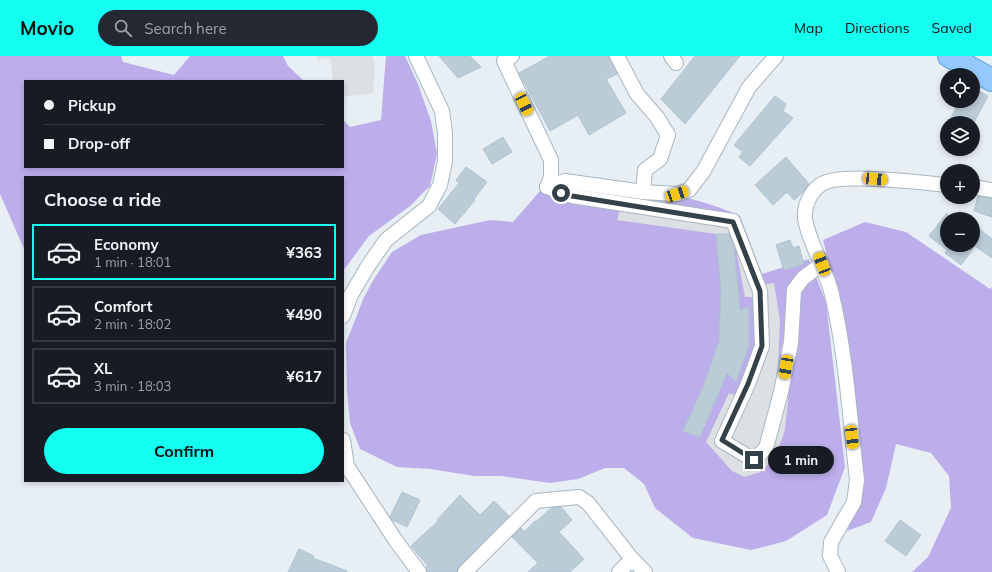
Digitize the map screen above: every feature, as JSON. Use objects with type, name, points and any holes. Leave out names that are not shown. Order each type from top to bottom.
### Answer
[{"type":"main road","points":[[949,56],[992,80]]},
{"type":"street","points":[[512,56],[504,61],[551,160],[551,177],[547,187]]},
{"type":"street","points":[[617,56],[637,94],[657,117],[668,135],[660,160],[645,170],[643,192]]},
{"type":"street","points":[[547,187],[565,181],[643,192],[677,194],[689,190],[703,172],[749,87],[776,56]]},
{"type":"street","points":[[344,313],[351,295],[368,266],[386,240],[430,206],[440,185],[445,161],[445,133],[442,112],[419,58]]},
{"type":"street","points":[[838,572],[830,556],[831,542],[854,502],[857,480],[838,320],[831,287],[805,217],[809,197],[820,184],[839,179],[875,179],[940,184]]},
{"type":"street","points":[[547,187],[572,196],[733,222],[760,291],[762,346],[748,384],[722,440],[754,460],[766,448],[781,392],[790,342],[794,290],[803,278],[822,264]]},
{"type":"street","points":[[980,188],[992,190]]},
{"type":"street","points":[[344,446],[347,466],[396,541],[419,572]]},
{"type":"street","points":[[465,572],[536,501],[579,497],[588,503],[645,572]]},
{"type":"street","points":[[619,572],[632,558]]},
{"type":"shaded area","points":[[0,56],[121,56],[123,62],[174,75],[190,56],[283,56],[288,66],[303,80],[24,80],[24,168],[344,168],[344,121],[350,127],[381,120],[386,56],[405,56],[418,84],[431,121],[437,154],[430,186],[410,206],[369,236],[344,270],[344,176],[24,176],[24,249],[0,194]]},
{"type":"shaded area","points":[[317,56],[373,56],[375,65],[373,93],[344,97],[344,80],[333,80],[330,58],[317,60]]},
{"type":"shaded area","points":[[566,176],[677,195],[720,208],[740,216],[762,274],[809,259],[826,302],[845,467],[827,515],[786,541],[751,550],[693,538],[655,508],[644,484],[624,468],[605,468],[578,479],[550,483],[502,476],[474,476],[431,469],[397,467],[360,449],[350,423],[347,390],[346,343],[364,297],[392,252],[421,235],[490,220],[513,222],[540,191]]},
{"type":"shaded area","points":[[623,200],[728,214],[758,285],[774,283],[780,320],[778,368],[792,286],[804,283],[798,300],[785,430],[776,456],[761,472],[744,477],[732,471],[706,442],[729,393],[738,396],[759,344],[755,297],[745,297],[733,234],[716,234],[617,220]]},
{"type":"shaded area","points":[[865,222],[906,232],[990,289],[992,287],[992,572],[912,572],[928,557],[951,508],[949,476],[931,453],[896,444],[886,488],[871,522],[847,531],[857,509],[864,481],[853,412],[843,317],[823,240]]},
{"type":"building","points":[[439,56],[470,56],[481,67],[458,78]]},
{"type":"building","points":[[550,56],[609,56],[617,74],[606,79],[626,113],[589,135],[578,115],[550,131],[519,73]]},
{"type":"building","points":[[695,56],[740,56],[685,124],[661,99]]},
{"type":"building","points":[[980,92],[988,96],[977,116],[952,116],[956,108],[980,108]]},
{"type":"building","points":[[775,96],[786,104],[783,111],[793,118],[750,166],[739,157],[743,152],[734,145]]},
{"type":"building","points":[[503,137],[512,152],[492,164],[483,149]]},
{"type":"building","points":[[786,157],[809,184],[794,200],[787,192],[773,205],[755,185]]},
{"type":"building","points":[[466,167],[487,182],[474,199],[475,200],[455,224],[438,209],[459,183],[456,180]]},
{"type":"building","points":[[980,196],[992,198],[992,217],[974,211],[976,204],[980,204]]},
{"type":"building","points":[[940,222],[940,245],[929,236]]},
{"type":"building","points":[[980,230],[992,239],[992,258],[980,250]]},
{"type":"building","points":[[716,234],[729,234],[734,247],[740,310],[749,306],[749,345],[736,382],[727,373],[700,437],[683,431],[703,387],[719,341],[721,289]]},
{"type":"building","points":[[790,240],[793,248],[799,246],[804,264],[784,270],[776,245]]},
{"type":"building","points":[[946,252],[971,252],[961,265],[945,253]]},
{"type":"building","points":[[402,492],[420,500],[407,527],[392,520],[390,517]]},
{"type":"building","points":[[460,495],[480,515],[494,501],[509,516],[459,566],[457,572],[427,572],[426,567],[428,566],[411,546],[438,521],[437,520]]},
{"type":"building","points":[[561,507],[572,520],[559,532],[584,559],[570,572],[528,572],[538,563],[512,537],[521,528],[524,532],[551,508]]},
{"type":"building","points":[[900,520],[921,535],[906,556],[885,541]]},
{"type":"building","points":[[299,549],[314,556],[313,558],[347,572],[288,572]]},
{"type":"route","points":[[561,193],[733,222],[760,291],[762,346],[748,384],[722,440],[754,460]]}]
